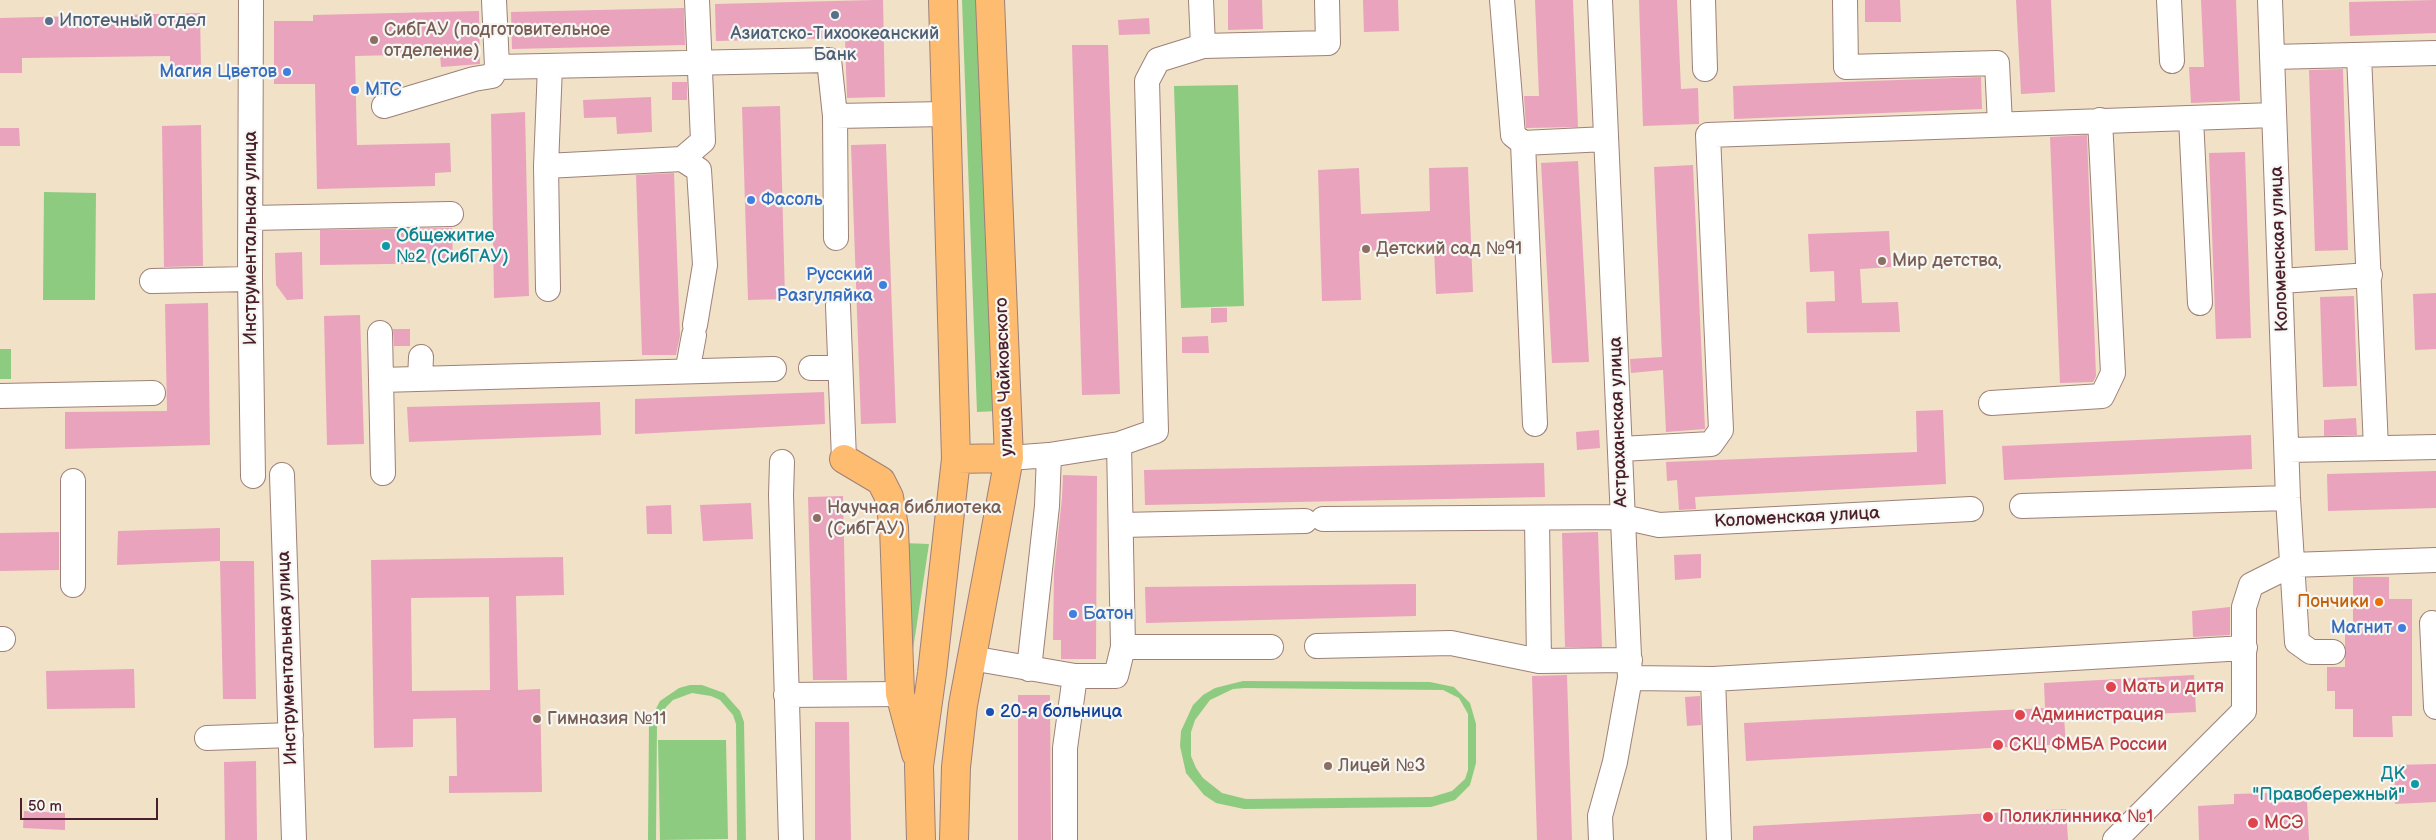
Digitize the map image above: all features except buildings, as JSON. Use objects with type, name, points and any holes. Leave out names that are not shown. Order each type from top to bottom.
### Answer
[{"type":"main road","points":[[921,840],[919,766],[932,673],[956,459],[943,0]]},
{"type":"main road","name":"улица Чайковского","points":[[954,840],[956,766],[971,658],[1009,458],[990,0]]},
{"type":"main road","points":[[956,459],[1009,458]]},
{"type":"main road","points":[[844,459],[880,481],[889,497],[894,527],[900,694],[919,766]]},
{"type":"street","name":"Инструментальная улица","points":[[251,0],[250,279],[253,476]]},
{"type":"street","points":[[384,106],[474,79],[492,76],[497,67],[494,0]]},
{"type":"street","points":[[546,166],[682,158],[703,141],[697,0]]},
{"type":"street","points":[[1201,0],[1203,46]]},
{"type":"street","points":[[1009,458],[1049,455],[1119,444],[1156,431],[1147,81],[1158,60],[1203,46],[1328,43],[1327,0]]},
{"type":"street","points":[[1502,0],[1513,135],[1523,143],[1606,139]]},
{"type":"street","name":"Астраханская улица","points":[[1600,0],[1630,669],[1615,762],[1600,816],[1601,840]]},
{"type":"street","points":[[1703,0],[1705,69]]},
{"type":"street","points":[[1845,0],[1846,67],[1997,63],[2000,124]]},
{"type":"street","points":[[2170,0],[2172,61]]},
{"type":"street","name":"Коломенская улица","points":[[2270,0],[2288,450],[2288,498],[2297,642],[2311,652],[2333,652]]},
{"type":"street","points":[[2272,57],[2436,53]]},
{"type":"street","points":[[2359,56],[2376,448]]},
{"type":"street","points":[[497,67],[830,60],[835,116],[836,238]]},
{"type":"street","points":[[548,289],[546,166],[550,66]]},
{"type":"street","points":[[835,116],[946,114]]},
{"type":"street","points":[[1621,449],[1711,444],[1721,430],[1708,135],[2274,114]]},
{"type":"street","points":[[2191,118],[2200,303]]},
{"type":"street","points":[[1991,403],[2102,396],[2113,373],[2100,120]]},
{"type":"street","points":[[1523,143],[1534,424]]},
{"type":"street","points":[[682,158],[699,170],[705,265],[689,362],[692,370]]},
{"type":"street","points":[[250,218],[451,214]]},
{"type":"street","points":[[2281,281],[2370,276]]},
{"type":"street","points":[[152,281],[250,279]]},
{"type":"street","points":[[838,306],[844,459]]},
{"type":"street","points":[[380,333],[383,472]]},
{"type":"street","points":[[381,380],[421,368],[774,369]]},
{"type":"street","points":[[810,368],[840,368]]},
{"type":"street","points":[[0,396],[153,393]]},
{"type":"street","points":[[971,658],[1075,676],[1116,676],[1123,647],[1119,444]]},
{"type":"street","points":[[2288,450],[2436,447]]},
{"type":"street","points":[[1029,669],[1047,506],[1049,455]]},
{"type":"street","points":[[782,462],[786,695],[791,840]]},
{"type":"street","name":"Инструментальная улица","points":[[282,476],[294,840]]},
{"type":"street","points":[[73,481],[73,585]]},
{"type":"street","points":[[2022,506],[2288,498]]},
{"type":"street","name":"Коломенская улица","points":[[1121,525],[1314,520],[1623,517],[1659,525],[1971,509]]},
{"type":"street","points":[[1537,519],[1539,661]]},
{"type":"street","points":[[2115,840],[2244,711],[2244,607],[2251,585],[2291,565],[2436,560]]},
{"type":"street","points":[[2432,624],[2436,706]]},
{"type":"street","points":[[1317,646],[1451,643],[1539,661],[1713,679],[2245,648]]},
{"type":"street","points":[[1123,647],[1271,647]]},
{"type":"street","points":[[1065,840],[1064,748],[1075,676]]},
{"type":"street","points":[[1713,679],[1719,840]]},
{"type":"street","points":[[786,695],[900,694]]},
{"type":"street","points":[[207,738],[291,735]]},
{"type":"green space","points":[[962,0],[976,0],[997,411],[977,412]]},
{"type":"green space","points":[[1238,85],[1244,306],[1181,308],[1174,86]]},
{"type":"green space","points":[[44,192],[96,193],[95,300],[43,300]]},
{"type":"green space","points":[[0,349],[11,349],[11,379],[0,379]]},
{"type":"green space","points":[[904,543],[929,544],[912,656]]},
{"type":"green space","points":[[1243,681],[1430,682],[1454,687],[1470,703],[1476,724],[1476,763],[1470,785],[1455,800],[1431,807],[1244,809],[1216,803],[1204,795],[1186,773],[1180,746],[1181,731],[1193,705],[1203,695],[1215,688]],"holes":[[[1233,689],[1443,690],[1459,698],[1468,714],[1468,770],[1465,779],[1452,791],[1432,797],[1246,799],[1222,793],[1203,778],[1191,756],[1191,732],[1195,720],[1210,700]]]},
{"type":"green space","points":[[690,685],[702,685],[724,693],[740,711],[744,722],[746,840],[737,840],[736,724],[733,715],[720,700],[711,696],[692,693],[673,700],[666,707],[657,724],[656,840],[648,840],[649,722],[660,701],[679,688]]},
{"type":"green space","points":[[658,740],[726,740],[728,839],[660,840]]},
{"type":"place","name":"Азиатско-Тихоокеанский Банк","points":[[835,15]]},
{"type":"place","name":"Ипотечный отдел","points":[[49,21]]},
{"type":"place","name":"СибГАУ (подготовительное отделение)","points":[[374,40]]},
{"type":"place","name":"Магия Цветов","points":[[287,72]]},
{"type":"place","name":"МТС","points":[[355,90]]},
{"type":"place","name":"Фасоль","points":[[751,200]]},
{"type":"place","name":"Общежитие №2 (СибГАУ)","points":[[386,246]]},
{"type":"place","name":"Детский сад №91","points":[[1366,249]]},
{"type":"place","name":"Мир детства,","points":[[1882,261]]},
{"type":"place","name":"Русский Разгуляйка","points":[[883,285]]},
{"type":"place","name":"Научная библиотека (СибГАУ)","points":[[817,518]]},
{"type":"place","name":"Пончики","points":[[2379,602]]},
{"type":"place","name":"Батон","points":[[1073,614]]},
{"type":"place","name":"Магнит","points":[[2402,628]]},
{"type":"place","name":"Мать и дитя","points":[[2111,687]]},
{"type":"place","name":"20-я больница","points":[[990,712]]},
{"type":"place","name":"Администрация","points":[[2020,715]]},
{"type":"place","name":"Гимназия №11","points":[[537,719]]},
{"type":"place","name":"СКЦ ФМБА России","points":[[1998,745]]},
{"type":"place","name":"Лицей №3","points":[[1328,766]]},
{"type":"place","name":"ДК \"Правобережный\"","points":[[2415,784]]},
{"type":"place","name":"Поликлинника №1","points":[[1988,817]]},
{"type":"place","name":"МСЭ","points":[[2253,823]]}]
